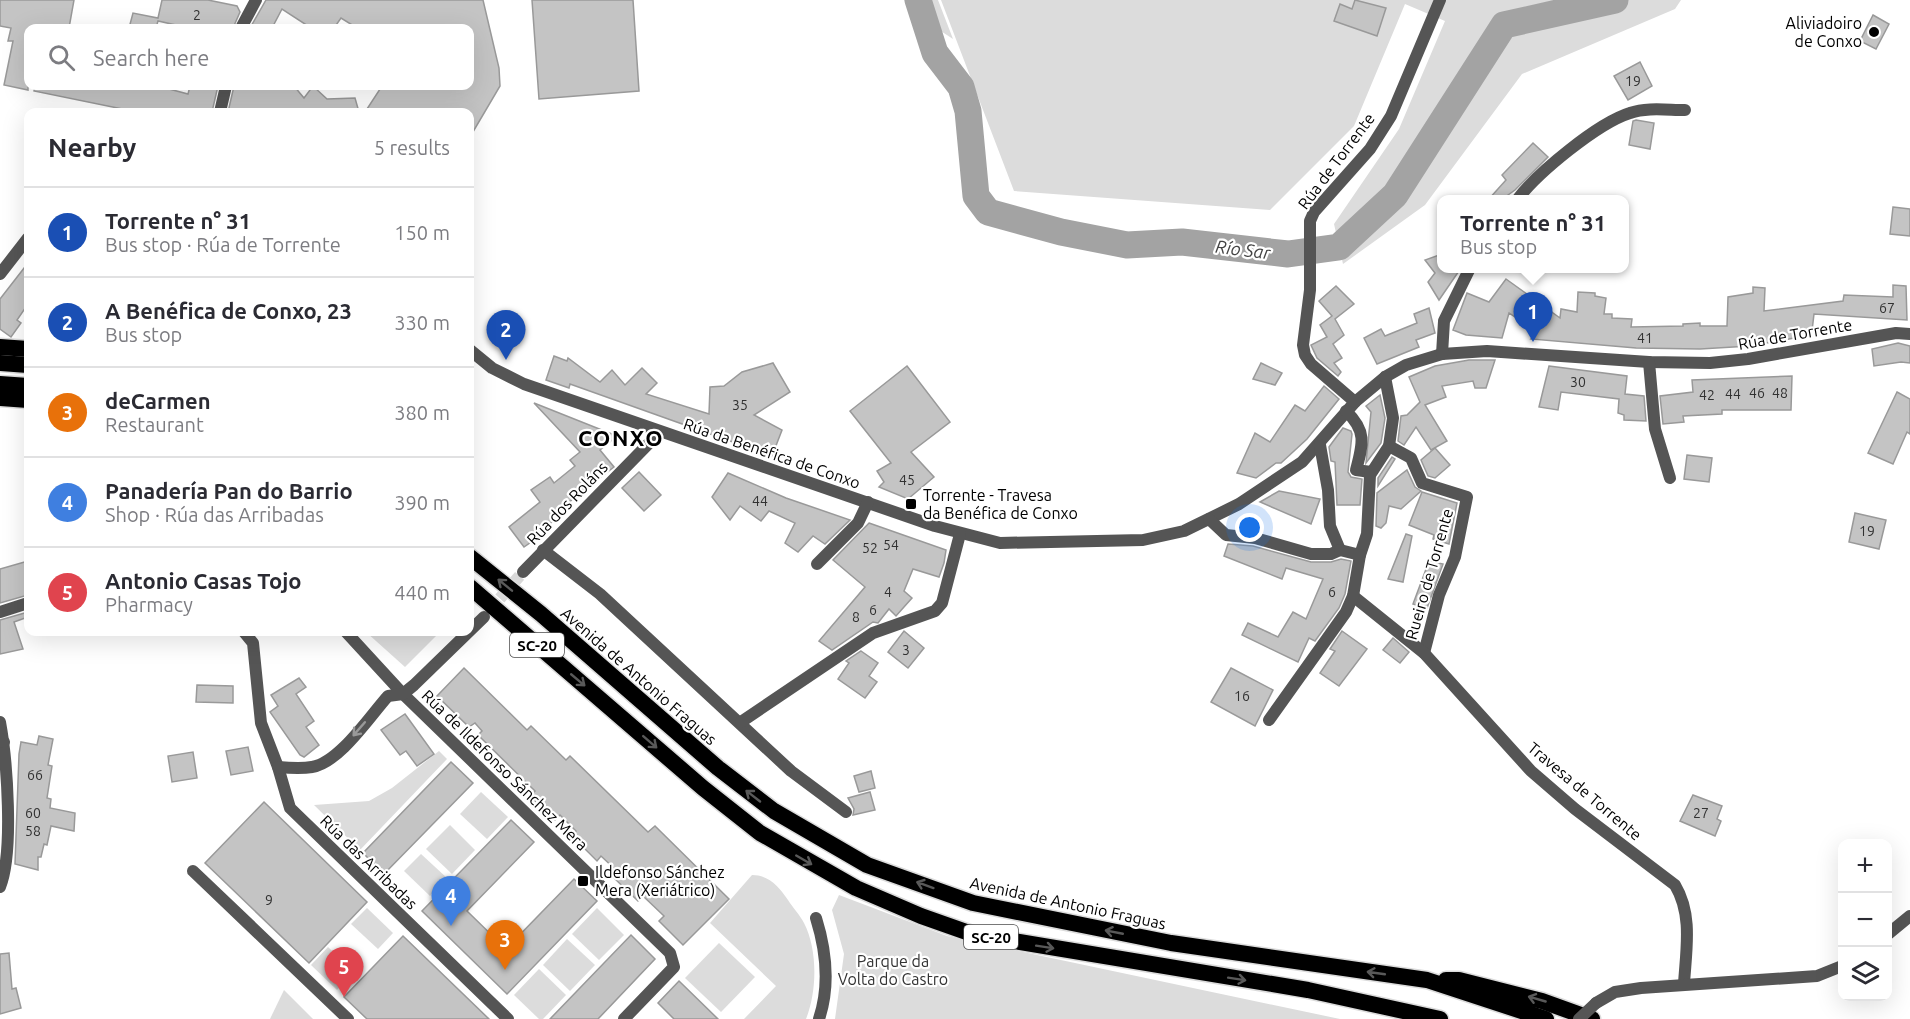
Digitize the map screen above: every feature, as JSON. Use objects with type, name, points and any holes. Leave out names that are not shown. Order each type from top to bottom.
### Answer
[{"type":"highway","points":[[0,347],[24,349]]},
{"type":"highway","points":[[0,363],[24,365]]},
{"type":"highway","points":[[0,384],[24,386]]},
{"type":"highway","points":[[0,398],[24,400]]},
{"type":"highway","points":[[474,556],[485,569]]},
{"type":"highway","name":"Avenida de Antonio Fraguas","points":[[474,560],[540,614],[718,768],[774,812],[867,865],[973,903],[1171,943],[1427,980],[1546,1019]]},
{"type":"highway","name":"SC-20","points":[[474,590],[703,788],[752,826],[855,888],[921,916],[972,934],[1308,990],[1440,1019]]},
{"type":"highway","points":[[1427,980],[1459,980],[1542,1001],[1594,1011]]},
{"type":"highway","points":[[1397,1010],[1423,1019]]},
{"type":"street","points":[[243,24],[256,0]]},
{"type":"street","name":"Rúa de Torrente","points":[[1355,402],[1311,364],[1305,355],[1303,345],[1310,301],[1309,241],[1314,212],[1370,149],[1391,116],[1440,0]]},
{"type":"street","points":[[221,108],[225,90]]},
{"type":"street","points":[[1522,195],[1559,159],[1613,120],[1631,112],[1649,109],[1685,110]]},
{"type":"street","points":[[0,274],[24,243]]},
{"type":"street","points":[[1442,354],[1444,321],[1468,273]]},
{"type":"street","name":"Rúa de Torrente","points":[[1209,519],[1268,487],[1302,462],[1320,445],[1346,411],[1385,377],[1406,365],[1442,354],[1486,351],[1649,362],[1729,362],[1855,339],[1910,334]]},
{"type":"street","name":"Rúa da Benéfica de Conxo","points":[[474,353],[492,368],[524,384],[960,534],[1000,543],[1143,540],[1167,537],[1209,519]]},
{"type":"street","points":[[1649,362],[1655,429],[1670,478]]},
{"type":"street","points":[[1269,720],[1312,662],[1353,596],[1359,555],[1367,534],[1371,472],[1389,446],[1393,418],[1385,377]]},
{"type":"street","points":[[1346,411],[1357,422],[1362,434],[1356,470],[1371,472]]},
{"type":"street","name":"Rúa dos Roláns","points":[[523,572],[660,432]]},
{"type":"street","points":[[1320,445],[1328,490],[1330,526],[1340,550]]},
{"type":"street","name":"Rueiro de Torrente","points":[[1389,446],[1411,458],[1422,483],[1467,497],[1455,557],[1439,595],[1424,653]]},
{"type":"street","name":"Rúa da Benéfica de Conxo","points":[[817,564],[858,523],[868,502]]},
{"type":"street","points":[[1209,519],[1226,535],[1255,538],[1311,554],[1331,554],[1340,550],[1359,555]]},
{"type":"street","points":[[741,723],[873,633],[935,611],[942,603],[960,534]]},
{"type":"street","points":[[543,550],[600,594],[791,771],[846,812]]},
{"type":"street","name":"Travesa de Torrente","points":[[1353,596],[1424,653],[1531,771],[1599,828],[1674,885],[1684,900],[1687,920],[1684,984]]},
{"type":"street","points":[[0,612],[24,604]]},
{"type":"street","points":[[474,627],[484,617]]},
{"type":"street","points":[[247,636],[253,643],[257,636]]},
{"type":"street","name":"Rúa de Ildefonso Sánchez Mera","points":[[350,636],[403,694],[670,953],[674,967],[624,1019]]},
{"type":"street","points":[[278,767],[312,767],[327,761],[345,745],[388,696],[403,694],[433,669],[465,636]]},
{"type":"street","name":"Rúa das Arribadas","points":[[253,643],[261,723],[278,767],[290,808],[508,1019]]},
{"type":"street","points":[[0,722],[7,788],[5,866],[0,888]]},
{"type":"street","points":[[193,871],[348,1019]]},
{"type":"street","points":[[1892,930],[1910,916]]},
{"type":"street","points":[[816,918],[824,943],[826,968],[825,992],[819,1019]]},
{"type":"street","points":[[1578,1019],[1594,1011],[1615,992],[1684,984],[1817,976],[1838,968]]},
{"type":"green space","points":[[904,0],[938,0],[953,39],[918,16]]},
{"type":"green space","points":[[941,0],[1681,0],[1675,9],[1522,74],[1425,205],[1343,264],[1334,224],[1399,129],[1445,21],[1405,4],[1354,126],[1270,210],[1014,191]]},
{"type":"green space","points":[[370,636],[436,636],[405,667]]},
{"type":"green space","points":[[439,751],[447,759],[360,850],[314,805],[369,801],[392,788]]},
{"type":"green space","points":[[481,792],[508,817],[487,839],[460,814]]},
{"type":"green space","points":[[450,825],[475,850],[452,874],[426,849]]},
{"type":"green space","points":[[421,854],[447,878],[430,896],[404,871]]},
{"type":"green space","points":[[752,875],[764,877],[777,886],[801,917],[809,934],[814,958],[814,984],[806,1019],[744,1019],[776,986],[710,923]]},
{"type":"green space","name":"Parque da Volta do Castro","points":[[839,895],[947,936],[1340,1019],[835,1019],[844,954],[832,910]]},
{"type":"green space","points":[[367,908],[393,933],[378,949],[351,924]]},
{"type":"green space","points":[[597,908],[624,935],[599,960],[572,934]]},
{"type":"green space","points":[[567,939],[595,965],[570,991],[543,965]]},
{"type":"green space","points":[[719,943],[755,977],[721,1012],[685,978]]},
{"type":"green space","points":[[328,947],[354,972],[337,990],[311,965]]},
{"type":"green space","points":[[539,969],[566,995],[543,1019],[539,1019],[514,995]]},
{"type":"green space","points":[[284,990],[313,1019],[270,1019]]},
{"type":"building","points":[[0,0],[74,0],[70,24],[24,24],[24,89],[4,85],[13,41],[8,41],[11,28],[0,26]]},
{"type":"building","points":[[162,0],[208,0],[237,6],[240,12],[235,24],[171,24],[158,21],[157,24],[130,24],[133,13],[158,18]]},
{"type":"building","points":[[266,0],[483,0],[499,68],[500,86],[474,130],[474,108],[368,108],[379,90],[474,90],[474,24],[351,24],[341,18],[337,24],[305,24],[282,9],[274,24],[252,24]]},
{"type":"building","points":[[532,0],[633,0],[639,91],[539,99]]},
{"type":"building","points":[[1355,0],[1386,8],[1377,36],[1334,21],[1340,4],[1352,9]]},
{"type":"building","name":"Aliviadoiro de Conxo","points":[[1873,15],[1889,24],[1876,49],[1860,41]]},
{"type":"building","points":[[1640,62],[1652,86],[1628,100],[1614,76]]},
{"type":"building","points":[[173,90],[188,94],[189,90],[217,90],[213,108],[117,108],[34,91]]},
{"type":"building","points":[[233,90],[297,90],[304,98],[310,90],[317,90],[327,99],[355,98],[358,108],[229,108]]},
{"type":"building","points":[[1633,121],[1654,123],[1650,149],[1629,145]]},
{"type":"building","points":[[1533,143],[1548,157],[1508,195],[1492,195],[1506,180],[1502,175]]},
{"type":"building","points":[[1893,207],[1910,209],[1910,236],[1890,234]]},
{"type":"building","points":[[1437,256],[1437,273],[1458,273],[1439,300],[1428,282],[1435,273],[1425,260]]},
{"type":"building","points":[[24,268],[24,310],[17,320],[21,323],[11,337],[0,329],[0,299]]},
{"type":"building","points":[[1506,279],[1560,318],[1561,309],[1577,312],[1578,292],[1595,293],[1595,296],[1606,298],[1604,314],[1612,314],[1612,318],[1632,319],[1631,327],[1683,326],[1683,324],[1700,323],[1700,326],[1727,326],[1728,297],[1753,293],[1753,287],[1765,288],[1764,311],[1843,301],[1844,295],[1893,297],[1893,285],[1906,286],[1907,320],[1814,314],[1812,331],[1795,334],[1794,338],[1750,346],[1700,349],[1636,348],[1531,339],[1537,332],[1509,313],[1502,338],[1466,335],[1453,330],[1467,293],[1489,302]]},
{"type":"building","points":[[1336,286],[1354,304],[1335,319],[1344,335],[1333,344],[1342,358],[1334,363],[1341,372],[1338,376],[1317,358],[1311,345],[1327,337],[1320,325],[1332,316],[1319,301]]},
{"type":"building","points":[[1429,308],[1435,333],[1416,340],[1419,347],[1377,364],[1364,338],[1381,329],[1385,336],[1417,323],[1414,314]]},
{"type":"building","points":[[1898,343],[1910,346],[1910,363],[1874,366],[1872,349]]},
{"type":"building","points":[[554,356],[567,361],[568,358],[600,382],[612,370],[625,385],[642,368],[657,383],[646,394],[709,414],[710,387],[724,386],[742,372],[773,363],[790,392],[754,415],[782,430],[772,456],[570,384],[569,388],[546,380]]},
{"type":"building","points":[[1469,360],[1495,360],[1486,388],[1475,388],[1473,381],[1442,386],[1446,397],[1425,405],[1447,441],[1431,450],[1416,427],[1404,445],[1398,441],[1401,416],[1407,415],[1420,402],[1409,377],[1435,366]]},
{"type":"building","points":[[1261,363],[1282,373],[1275,385],[1253,379]]},
{"type":"building","points":[[907,366],[950,422],[911,452],[934,477],[908,499],[879,487],[884,482],[877,471],[891,463],[850,411]]},
{"type":"building","points":[[1549,366],[1627,376],[1625,394],[1644,396],[1646,421],[1624,420],[1624,415],[1618,413],[1619,399],[1561,392],[1558,410],[1539,407]]},
{"type":"building","points":[[1792,376],[1791,410],[1722,410],[1722,414],[1683,416],[1684,422],[1663,424],[1660,396],[1693,392],[1692,380]]},
{"type":"building","points":[[1324,386],[1339,399],[1307,439],[1281,463],[1276,463],[1256,478],[1237,473],[1255,433],[1270,442],[1295,405],[1305,411]]},
{"type":"building","points":[[1897,392],[1910,399],[1910,434],[1907,432],[1893,464],[1868,453]]},
{"type":"building","points":[[1380,395],[1385,418],[1381,443],[1366,463],[1371,412],[1366,406]]},
{"type":"building","points":[[534,403],[617,436],[600,450],[614,467],[550,517],[553,521],[542,530],[544,533],[524,547],[509,527],[540,502],[531,490],[550,477],[554,483],[575,466],[570,460],[580,452]]},
{"type":"building","points":[[1343,428],[1351,431],[1352,434],[1348,472],[1351,477],[1362,479],[1360,505],[1337,505],[1335,462],[1331,461],[1329,447]]},
{"type":"building","points":[[1435,448],[1450,465],[1435,478],[1428,476],[1421,460]]},
{"type":"building","points":[[1687,455],[1712,458],[1709,482],[1684,479]]},
{"type":"building","points":[[1392,457],[1395,459],[1378,486],[1378,478]]},
{"type":"building","points":[[1407,470],[1415,487],[1421,491],[1401,509],[1389,506],[1386,523],[1381,528],[1376,526],[1377,493]]},
{"type":"building","points":[[639,472],[661,495],[644,511],[622,488]]},
{"type":"building","points":[[728,473],[786,498],[850,520],[825,544],[813,536],[798,552],[785,543],[795,523],[769,511],[761,521],[740,506],[730,520],[712,497]]},
{"type":"building","points":[[1279,491],[1320,499],[1311,524],[1260,502]]},
{"type":"building","points":[[1422,492],[1457,503],[1449,544],[1433,539],[1434,535],[1409,525]]},
{"type":"building","points":[[1855,513],[1886,520],[1879,549],[1849,542]]},
{"type":"building","points":[[869,523],[946,550],[944,563],[939,577],[913,569],[904,591],[912,598],[896,616],[889,609],[878,623],[873,622],[832,650],[819,641],[865,587],[833,560]]},
{"type":"building","points":[[1406,534],[1412,536],[1403,582],[1388,579]]},
{"type":"building","points":[[1228,544],[1253,546],[1311,562],[1331,562],[1341,559],[1351,561],[1345,594],[1339,608],[1315,641],[1309,638],[1298,662],[1242,635],[1248,623],[1278,637],[1293,612],[1306,619],[1323,579],[1286,568],[1282,579],[1224,556]]},
{"type":"building","points":[[1429,561],[1443,564],[1427,608],[1413,604]]},
{"type":"building","points":[[24,562],[24,596],[0,603],[0,569]]},
{"type":"building","points":[[24,613],[24,618],[14,622],[23,649],[0,654],[0,620]]},
{"type":"building","points":[[904,631],[924,648],[908,668],[888,652]]},
{"type":"building","points":[[1342,631],[1367,649],[1339,686],[1320,673],[1335,651],[1330,649]]},
{"type":"building","points":[[1393,638],[1409,652],[1400,663],[1383,650]]},
{"type":"building","points":[[861,651],[878,663],[869,676],[877,682],[865,698],[838,679],[849,663],[846,661]]},
{"type":"building","points":[[464,668],[527,730],[531,726],[566,760],[570,756],[648,832],[655,826],[729,899],[683,945],[659,921],[664,916],[643,896],[638,901],[613,877],[618,872],[601,856],[597,861],[572,836],[576,831],[560,815],[555,820],[530,796],[535,791],[478,735],[482,731],[475,723],[469,727],[437,696]]},
{"type":"building","points":[[1231,668],[1273,690],[1255,726],[1211,702]]},
{"type":"building","points":[[299,678],[306,687],[296,694],[314,721],[306,727],[319,745],[304,757],[300,755],[270,712],[278,706],[271,695]]},
{"type":"building","points":[[197,685],[233,686],[233,703],[196,702]]},
{"type":"building","points":[[405,714],[434,754],[417,766],[406,751],[400,755],[381,730]]},
{"type":"building","points":[[39,736],[53,739],[48,765],[52,766],[47,798],[51,799],[50,808],[75,813],[74,831],[51,826],[47,845],[44,844],[41,857],[38,857],[38,870],[15,864],[21,742],[37,745]]},
{"type":"building","points":[[248,747],[253,771],[231,775],[226,751]]},
{"type":"building","points":[[193,752],[197,778],[172,782],[168,756]]},
{"type":"building","points":[[451,762],[473,783],[384,874],[363,853]]},
{"type":"building","points":[[871,771],[875,788],[859,792],[854,776]]},
{"type":"building","points":[[870,792],[875,810],[853,815],[854,809],[848,798]]},
{"type":"building","points":[[1693,795],[1722,806],[1717,819],[1721,821],[1715,836],[1680,821]]},
{"type":"building","points":[[264,802],[367,902],[309,963],[205,863]]},
{"type":"building","points":[[511,820],[534,842],[467,911],[506,949],[574,879],[597,901],[507,994],[422,911]]},
{"type":"building","points":[[631,935],[655,959],[598,1019],[550,1019]]},
{"type":"building","points":[[403,936],[489,1019],[367,1019],[344,997]]},
{"type":"building","points":[[9,953],[12,989],[16,988],[21,1008],[0,1014],[0,954]]},
{"type":"building","points":[[679,981],[718,1019],[674,1019],[658,1003]]},
{"type":"waterway","name":"Río Sar","points":[[918,0],[935,53],[961,87],[968,111],[976,196],[988,212],[1061,232],[1127,245],[1182,242],[1288,254],[1339,247],[1395,195],[1504,25],[1615,0]]},
{"type":"tunnel","points":[[488,612],[523,572]]},
{"type":"place","name":"Aliviadoiro de Conxo","points":[[1874,32]]},
{"type":"place","name":"Torrente n° 31","points":[[1533,342]]},
{"type":"place","name":"A Benéfica de Conxo, 23","points":[[506,360]]},
{"type":"place","name":"Torrente - Travesa da Benéfica de Conxo","points":[[911,504]]},
{"type":"place","name":"Ildefonso Sánchez Mera (Xeriátrico)","points":[[583,881]]},
{"type":"place","name":"Panadería Pan do Barrio","points":[[451,926]]},
{"type":"place","name":"deCarmen","points":[[505,970]]},
{"type":"place","name":"Antonio Casas Tojo","points":[[344,997]]},
{"type":"district","name":"CONXO","points":[[621,437]]}]
